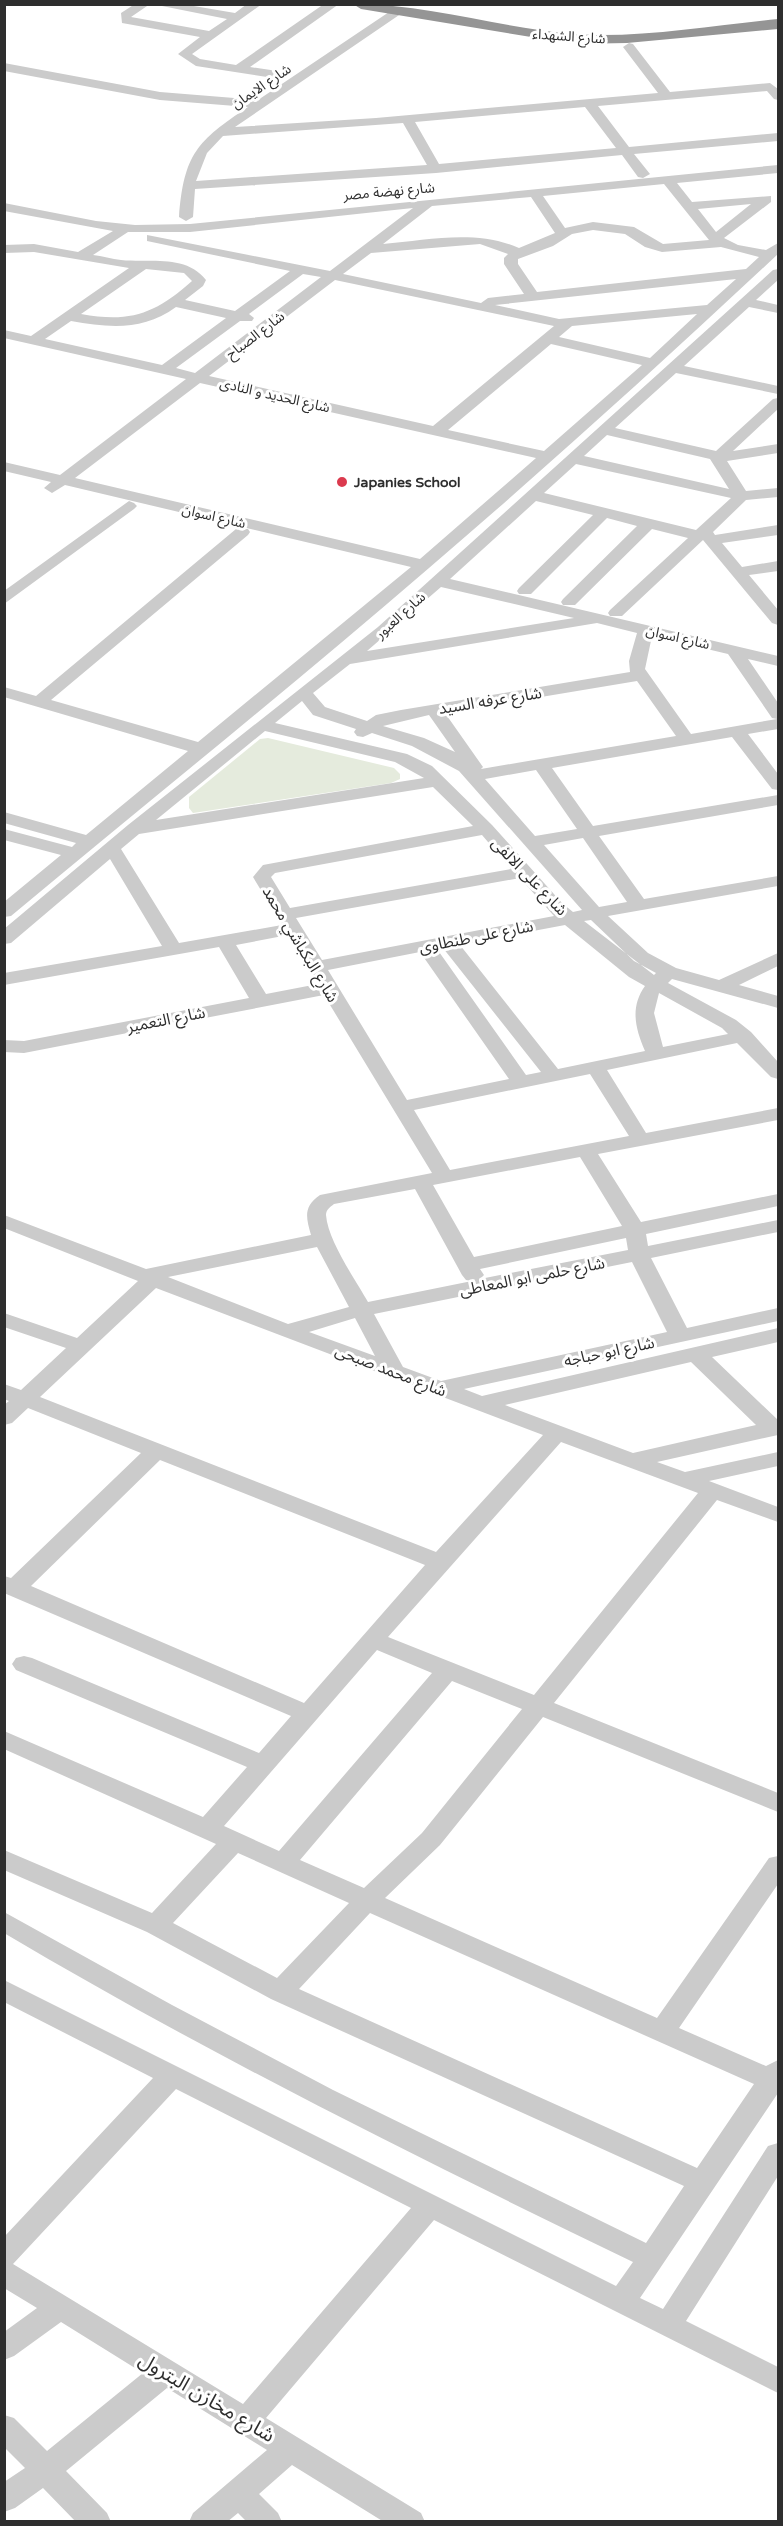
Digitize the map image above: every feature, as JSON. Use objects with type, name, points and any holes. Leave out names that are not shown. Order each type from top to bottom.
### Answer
[{"type":"highway","name":"شارع الشهداء","points":[[361,4],[407,8],[544,36],[778,24]]},
{"type":"highway","name":"شارع الشهداء","points":[[645,32],[778,17]]},
{"type":"street","points":[[144,4],[125,16],[126,20],[209,35]]},
{"type":"street","points":[[158,4],[236,17]]},
{"type":"street","points":[[221,4],[252,7]]},
{"type":"street","points":[[238,69],[333,4]]},
{"type":"street","points":[[252,7],[185,50],[185,57],[196,62],[280,75]]},
{"type":"street","name":"شارع الايمان","points":[[186,217],[188,184],[196,157],[219,132],[407,8]]},
{"type":"street","points":[[629,47],[666,95]]},
{"type":"street","points":[[4,68],[151,95],[262,104]]},
{"type":"street","points":[[219,132],[407,119],[770,87],[778,96]]},
{"type":"street","points":[[588,102],[643,174]]},
{"type":"street","points":[[407,119],[436,168]]},
{"type":"street","points":[[188,184],[436,168],[778,137]]},
{"type":"street","name":"شارع نهضة مصر","points":[[4,199],[110,218],[186,217],[778,162]]},
{"type":"street","name":"شارع نهضة مصر","points":[[4,207],[96,225],[163,230],[778,169]]},
{"type":"street","points":[[744,173],[772,200]]},
{"type":"street","points":[[668,180],[719,241]]},
{"type":"street","points":[[535,193],[562,234]]},
{"type":"street","points":[[688,206],[772,200]]},
{"type":"street","points":[[719,241],[772,200]]},
{"type":"street","name":"شارع الصباح","points":[[57,484],[428,203]]},
{"type":"street","points":[[168,265],[229,223]]},
{"type":"street","points":[[96,225],[567,324],[705,310]]},
{"type":"street","points":[[533,297],[511,264],[511,258],[518,253],[548,243],[562,234],[584,227],[603,226],[629,230],[650,244],[662,248],[719,241],[774,251]]},
{"type":"street","points":[[79,257],[121,232]]},
{"type":"street","points":[[369,249],[480,240],[496,243],[518,253]]},
{"type":"street","points":[[4,249],[27,247],[114,263],[168,265],[189,270],[199,280],[198,284],[154,317],[129,323],[101,322],[69,316]]},
{"type":"street","name":"شارع العبور","points":[[4,912],[77,854],[418,569],[654,363],[705,310],[774,251]]},
{"type":"street","points":[[34,340],[144,264]]},
{"type":"street","points":[[165,370],[301,269]]},
{"type":"street","points":[[470,304],[749,273]]},
{"type":"street","name":"شارع العبور","points":[[4,939],[134,829],[303,692],[384,630],[571,458],[778,273]]},
{"type":"street","points":[[679,281],[705,310]]},
{"type":"street","points":[[174,302],[272,323]]},
{"type":"street","points":[[746,302],[778,309]]},
{"type":"street","points":[[437,431],[567,324]]},
{"type":"street","name":"شارع الحديد و النادى","points":[[8,337],[34,340],[545,456]]},
{"type":"street","points":[[548,339],[654,363]]},
{"type":"street","points":[[674,368],[778,390]]},
{"type":"street","points":[[717,457],[778,402]]},
{"type":"street","points":[[570,435],[597,435],[717,457],[778,449]]},
{"type":"street","points":[[717,457],[742,496]]},
{"type":"street","points":[[571,458],[742,496],[778,493]]},
{"type":"street","name":"شارع اسوان","points":[[4,466],[129,506],[418,569]]},
{"type":"street","name":"شارع اسوان","points":[[4,477],[57,484],[418,569]]},
{"type":"street","points":[[532,495],[704,536],[778,530]]},
{"type":"street","points":[[616,613],[704,536],[742,496]]},
{"type":"street","points":[[4,599],[129,506]]},
{"type":"street","points":[[525,591],[604,512]]},
{"type":"street","points":[[569,602],[649,523]]},
{"type":"street","points":[[39,702],[242,532]]},
{"type":"street","points":[[704,536],[775,612]]},
{"type":"street","points":[[738,572],[778,566]]},
{"type":"street","name":"شارع اسوان","points":[[443,577],[525,591],[778,651]]},
{"type":"street","name":"شارع اسوان","points":[[443,577],[646,630],[778,661]]},
{"type":"street","points":[[315,653],[338,654],[343,662],[600,618]]},
{"type":"street","points":[[354,622],[370,631],[384,630]]},
{"type":"street","points":[[646,630],[637,661],[640,675],[687,740]]},
{"type":"street","points":[[733,650],[778,714]]},
{"type":"street","name":"شارع عرفه السيد","points":[[351,746],[367,728],[382,719],[640,675]]},
{"type":"street","points":[[4,692],[202,749]]},
{"type":"street","name":"شارع على الالفى","points":[[303,692],[319,711],[331,717],[442,751],[455,758],[476,775],[530,842],[595,914],[661,978],[744,1036],[778,1072]]},
{"type":"street","points":[[434,710],[476,775],[778,724]]},
{"type":"street","name":"شارع على الالفى","points":[[262,725],[400,758],[426,770],[486,829],[555,907],[636,973],[722,986],[778,1002]]},
{"type":"street","points":[[736,731],[778,785]]},
{"type":"street","points":[[541,765],[639,905]]},
{"type":"street","points":[[134,829],[438,781]]},
{"type":"street","points":[[530,842],[778,800]]},
{"type":"street","points":[[4,818],[91,842]]},
{"type":"street","name":"شارع البكباشي محمد","points":[[444,1177],[263,883],[263,873],[269,869],[486,829]]},
{"type":"street","points":[[4,834],[77,854]]},
{"type":"street","points":[[112,848],[174,950]]},
{"type":"street","points":[[4,979],[225,941],[288,922],[524,872]]},
{"type":"street","name":"شارع على طنطاوى","points":[[315,967],[778,881]]},
{"type":"street","points":[[225,941],[261,1001]]},
{"type":"street","points":[[448,942],[553,1075]]},
{"type":"street","points":[[425,946],[521,1082]]},
{"type":"street","points":[[722,986],[778,959]]},
{"type":"street","points":[[656,1054],[643,1019],[661,978]]},
{"type":"street","name":"شارع التعمير","points":[[4,1046],[24,1047],[328,988]]},
{"type":"street","points":[[401,1107],[744,1036]]},
{"type":"street","points":[[595,1067],[641,1140]]},
{"type":"street","points":[[393,1369],[323,1239],[316,1211],[327,1199],[778,1114]]},
{"type":"street","points":[[586,1150],[635,1230],[639,1254],[680,1336]]},
{"type":"street","points":[[421,1181],[479,1286]]},
{"type":"street","name":"شارع حلمى ابو المعاطى","points":[[467,1265],[778,1200]]},
{"type":"street","name":"شارع محمد صبحى","points":[[4,1221],[147,1278],[778,1515]]},
{"type":"street","name":"شارع حلمى ابو المعاطى","points":[[287,1331],[361,1310],[778,1226]]},
{"type":"street","points":[[4,1418],[15,1395],[80,1347],[147,1278],[323,1239]]},
{"type":"street","name":"شارع ابو حباجه","points":[[439,1388],[778,1315]]},
{"type":"street","points":[[4,1319],[80,1347]]},
{"type":"street","name":"شارع ابو حباجه","points":[[483,1403],[778,1335]]},
{"type":"street","points":[[694,1353],[776,1428]]},
{"type":"street","points":[[15,1395],[440,1562]]},
{"type":"street","points":[[632,1460],[776,1428]]},
{"type":"street","points":[[207,1829],[440,1562],[558,1432]]},
{"type":"street","points":[[156,1450],[10,1586],[308,1714]]},
{"type":"street","points":[[684,1479],[778,1459]]},
{"type":"street","points":[[280,1992],[366,1902],[431,1839],[713,1490]]},
{"type":"street","points":[[374,1640],[778,1803]]},
{"type":"street","points":[[24,1664],[264,1765]]},
{"type":"street","points":[[283,1863],[449,1669]]},
{"type":"street","points":[[4,1739],[662,2032],[776,2078],[622,2301]]},
{"type":"street","points":[[156,1925],[234,1841]]},
{"type":"street","points":[[4,1859],[156,1925],[280,1992],[702,2182]]},
{"type":"street","points":[[662,2032],[778,1865]]},
{"type":"street","points":[[4,1922],[137,1999],[266,2068],[466,2169],[650,2258]]},
{"type":"street","points":[[4,1990],[778,2381]]},
{"type":"street","points":[[4,2256],[172,2075]]},
{"type":"street","points":[[668,2325],[778,2154]]},
{"type":"street","points":[[246,2421],[430,2205]]},
{"type":"street","name":"شارع مخازن البترول","points":[[4,2274],[410,2522]]},
{"type":"street","points":[[4,2348],[60,2307]]},
{"type":"street","points":[[4,2499],[45,2470],[165,2372]]},
{"type":"street","points":[[4,2427],[96,2522]]},
{"type":"street","points":[[204,2522],[290,2448]]},
{"type":"street","points":[[239,2494],[267,2522]]},
{"type":"shaded area","points":[[268,738],[394,768],[400,774],[400,779],[391,783],[193,813],[189,808],[189,797],[260,739]]},
{"type":"place","name":"Japanies School","points":[[342,482]]}]
